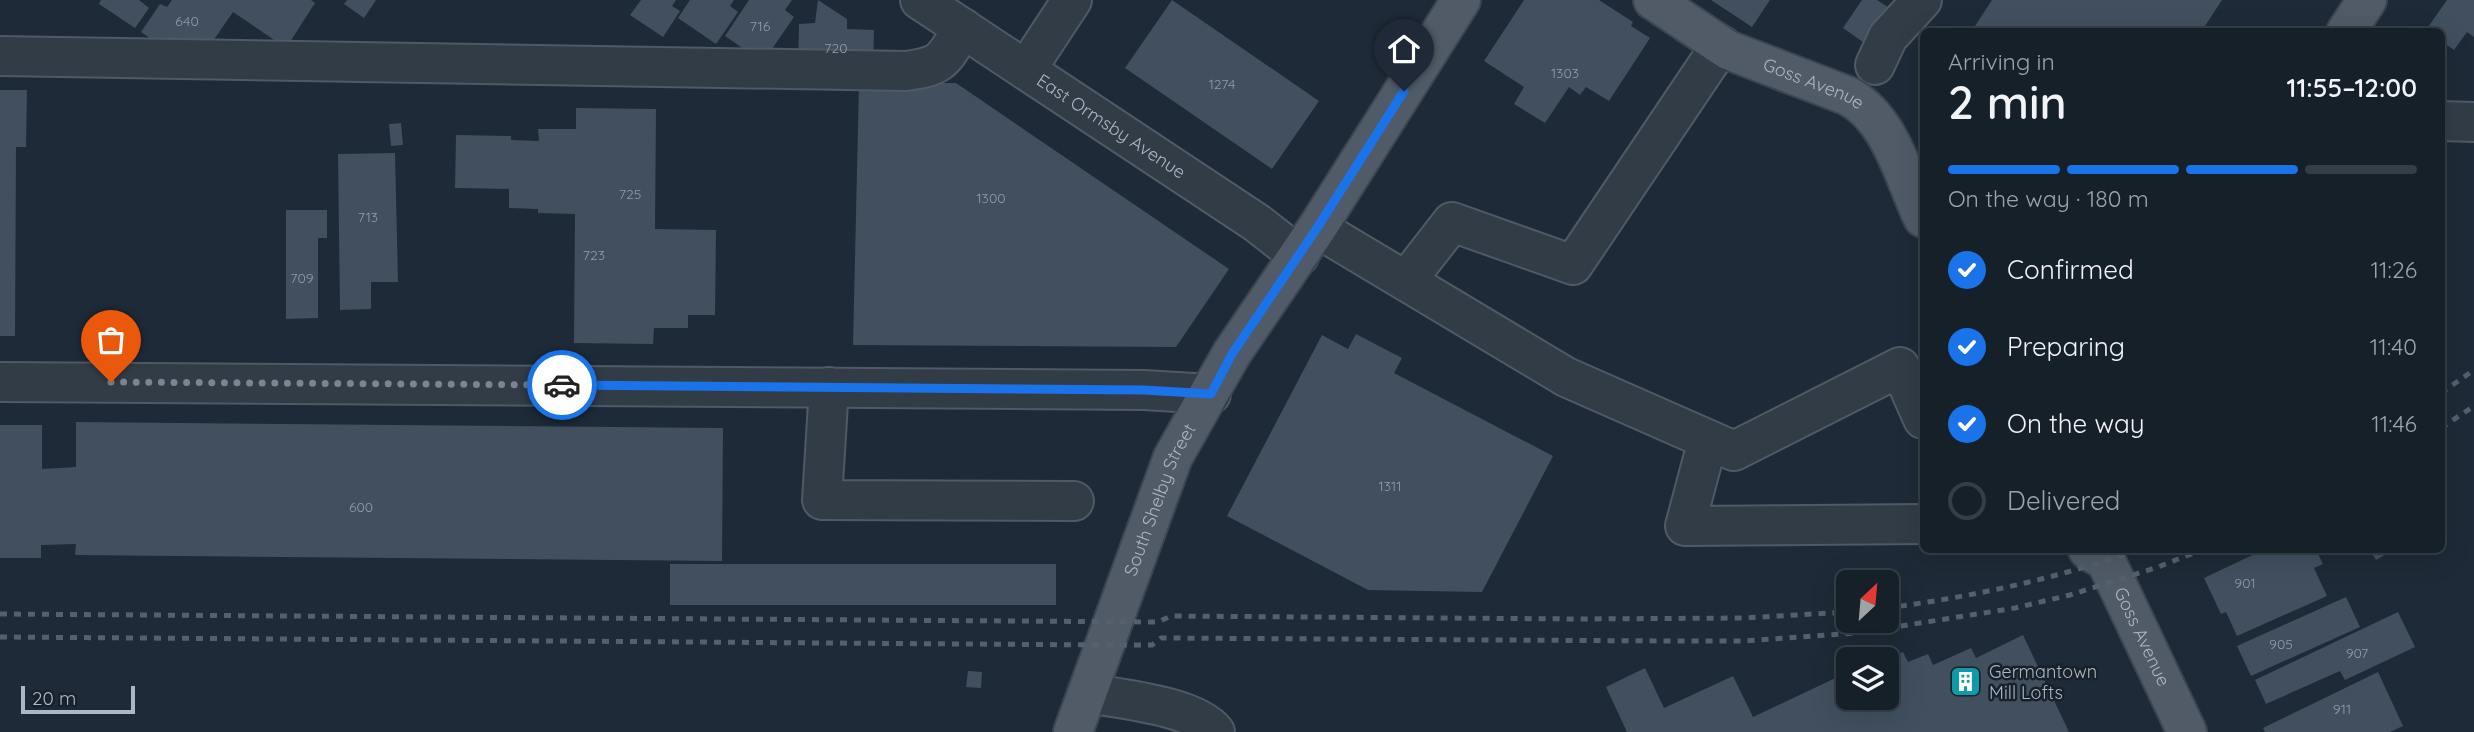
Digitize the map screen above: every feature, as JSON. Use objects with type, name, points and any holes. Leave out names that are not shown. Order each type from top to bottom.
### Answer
[{"type":"main road","name":"South Shelby Street","points":[[1073,732],[1173,457],[1232,354],[1308,242],[1461,0]]},
{"type":"main road","name":"Goss Avenue","points":[[1653,0],[1743,57],[1863,104],[1874,116],[1901,165],[1920,211]]},
{"type":"main road","points":[[1675,0],[1694,5],[1746,39],[1780,53],[1861,78],[1876,86],[1889,99],[1920,146]]},
{"type":"main road","points":[[2349,28],[2367,0]]},
{"type":"main road","name":"Goss Avenue","points":[[2101,553],[2187,732]]},
{"type":"street","name":"East Ormsby Avenue","points":[[920,0],[1257,223],[1406,281],[1566,377],[1734,451],[1900,367],[1920,412]]},
{"type":"street","points":[[1026,70],[1072,0]]},
{"type":"street","points":[[1875,65],[1888,37],[1922,0]]},
{"type":"street","points":[[0,56],[906,71],[930,68],[943,61],[963,29]]},
{"type":"street","points":[[1406,281],[1452,222],[1573,265],[1721,45]]},
{"type":"street","points":[[2445,121],[2474,122]]},
{"type":"street","points":[[0,382],[1144,390],[1211,394]]},
{"type":"street","points":[[829,387],[822,500],[1074,501]]},
{"type":"street","points":[[1708,440],[1685,526],[1920,524]]},
{"type":"street","points":[[1087,693],[1186,712],[1207,722],[1215,732]]},
{"type":"building","points":[[101,0],[139,0],[149,8],[135,28],[99,4]]},
{"type":"building","points":[[172,0],[311,0],[315,3],[286,48],[233,12],[204,54],[171,53],[141,32],[160,4],[167,7]]},
{"type":"building","points":[[347,0],[376,0],[364,18],[344,4]]},
{"type":"building","points":[[641,0],[676,0],[672,6],[680,11],[663,37],[630,15]]},
{"type":"building","points":[[690,0],[734,0],[730,6],[738,12],[716,44],[678,18]]},
{"type":"building","points":[[749,0],[792,0],[785,10],[794,17],[763,62],[725,36]]},
{"type":"building","points":[[818,0],[847,19],[847,29],[874,30],[873,66],[798,67],[799,24],[815,23]]},
{"type":"building","points":[[1172,0],[1319,101],[1272,169],[1125,68]]},
{"type":"building","points":[[1524,0],[1599,0],[1633,22],[1631,26],[1650,38],[1609,101],[1586,87],[1580,95],[1569,87],[1545,123],[1514,104],[1524,87],[1484,61]]},
{"type":"building","points":[[1711,0],[1770,0],[1752,27]]},
{"type":"building","points":[[1862,0],[1877,0],[1894,11],[1870,47],[1843,28]]},
{"type":"building","points":[[1992,0],[2222,0],[2204,28],[1974,28]]},
{"type":"building","points":[[2447,0],[2474,0],[2474,37],[2467,32],[2454,50],[2445,44],[2445,28],[2427,28]]},
{"type":"building","points":[[859,83],[956,83],[1229,269],[1176,347],[853,345]]},
{"type":"building","points":[[0,90],[27,90],[26,147],[16,147],[15,336],[0,336]]},
{"type":"building","points":[[576,108],[656,109],[655,229],[716,230],[715,315],[688,315],[688,328],[654,328],[653,344],[574,343],[575,214],[538,213],[538,209],[509,208],[509,189],[455,188],[456,135],[511,136],[511,140],[539,141],[538,129],[576,129]]},
{"type":"building","points":[[401,123],[403,145],[391,146],[389,124]]},
{"type":"building","points":[[395,153],[398,282],[371,282],[371,309],[340,310],[338,154]]},
{"type":"building","points":[[286,210],[327,210],[327,238],[318,238],[318,318],[286,319]]},
{"type":"building","points":[[1356,334],[1402,358],[1394,373],[1553,456],[1482,592],[1368,590],[1227,516],[1322,335],[1348,349]]},
{"type":"building","points":[[76,422],[723,428],[722,561],[75,555],[76,544],[41,545],[41,558],[0,558],[0,425],[42,425],[42,469],[76,467]]},
{"type":"building","points":[[2257,553],[2318,553],[2323,564],[2314,568],[2327,596],[2237,636],[2226,612],[2221,614],[2204,578]]},
{"type":"building","points":[[2372,553],[2388,553],[2376,560]]},
{"type":"building","points":[[670,564],[1056,564],[1056,605],[670,605]]},
{"type":"building","points":[[2346,597],[2360,627],[2251,676],[2237,646]]},
{"type":"building","points":[[2398,612],[2415,647],[2345,680],[2340,671],[2266,704],[2255,680]]},
{"type":"building","name":"Germantown Mill Lofts","points":[[2023,635],[2069,732],[1627,732],[1606,687],[1645,668],[1664,708],[1733,676],[1753,717],[1836,678],[1836,710],[1899,710],[1899,654],[1903,652],[1908,662],[1928,654],[1933,665],[1971,648],[1976,658]]},
{"type":"building","points":[[968,671],[982,672],[981,688],[966,687]]},
{"type":"building","points":[[2378,672],[2403,726],[2390,732],[2265,732],[2263,728]]},
{"type":"railway","points":[[2445,390],[2474,370]]},
{"type":"railway","points":[[2445,425],[2474,406]]},
{"type":"railway","points":[[1899,606],[2013,586],[2128,553]]},
{"type":"railway","points":[[0,637],[1105,645],[1152,645],[1161,638],[1744,641],[1857,633],[2015,608],[2070,595],[2193,553]]},
{"type":"railway","points":[[0,614],[1158,622],[1171,616],[1577,619],[1744,618],[1836,613]]},
{"type":"way so far","points":[[111,382],[562,385]]},
{"type":"place","name":"Germantown Mill Lofts","points":[[1966,682]]},
{"type":"route","points":[[562,385],[1144,390],[1211,394],[1232,354],[1317,228],[1404,91]]}]
